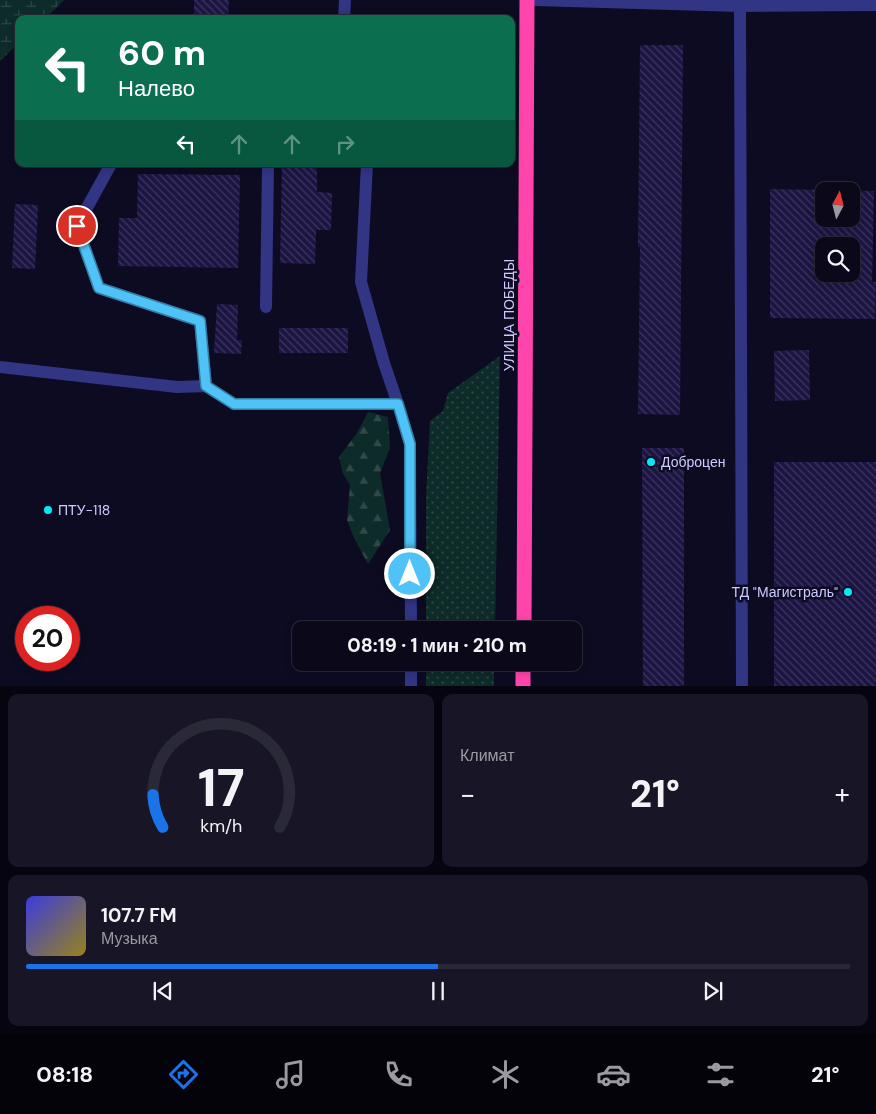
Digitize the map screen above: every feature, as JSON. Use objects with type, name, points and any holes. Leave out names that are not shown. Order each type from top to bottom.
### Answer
[{"type":"highway","name":"УЛИЦА ПОБЕДЫ","points":[[524,621],[527,0]]},
{"type":"highway","points":[[523,671],[523,686]]},
{"type":"street","points":[[344,15],[345,0]]},
{"type":"street","points":[[535,0],[740,6],[876,5]]},
{"type":"street","points":[[740,6],[742,686]]},
{"type":"street","points":[[109,167],[77,226],[99,288],[200,321],[206,386]]},
{"type":"street","points":[[266,307],[268,167]]},
{"type":"street","points":[[367,167],[360,282],[410,444],[411,621]]},
{"type":"street","points":[[0,367],[177,387],[206,386],[234,404],[398,404]]},
{"type":"street","points":[[411,671],[411,686]]},
{"type":"green space","points":[[0,0],[64,0],[49,15],[15,15],[15,47],[0,61]]},
{"type":"green space","points":[[500,356],[495,621],[426,621],[426,497],[430,421],[443,411],[448,393]]},
{"type":"green space","points":[[368,412],[388,417],[390,448],[380,473],[390,530],[368,564],[347,520],[350,485],[343,474],[339,457],[357,433]]},
{"type":"green space","points":[[426,671],[494,671],[494,686],[426,686]]},
{"type":"building","points":[[194,0],[229,0],[228,15],[194,15]]},
{"type":"building","points":[[640,45],[683,45],[680,415],[638,414]]},
{"type":"building","points":[[282,167],[317,167],[317,192],[332,193],[331,230],[316,230],[315,264],[280,263]]},
{"type":"building","points":[[138,174],[240,175],[238,268],[118,266],[119,218],[137,218]]},
{"type":"building","points":[[770,189],[815,190],[815,228],[860,228],[860,191],[874,191],[872,282],[876,282],[875,319],[770,318]]},
{"type":"building","points":[[15,204],[38,205],[35,269],[12,268]]},
{"type":"building","points":[[217,304],[238,305],[237,340],[242,340],[241,354],[214,353]]},
{"type":"building","points":[[279,328],[348,328],[348,353],[279,353]]},
{"type":"building","points":[[809,350],[810,400],[775,401],[774,351]]},
{"type":"building","points":[[642,448],[684,448],[684,686],[643,686]]},
{"type":"building","points":[[774,462],[876,462],[876,686],[774,686]]},
{"type":"place","name":"Доброцен","points":[[651,462]]},
{"type":"place","name":"ПТУ-118","points":[[48,510]]},
{"type":"place","name":"ТД \"Магистраль\"","points":[[848,592]]},
{"type":"route","points":[[77,226],[99,288],[200,321],[206,386],[234,404],[398,404],[410,444],[410,574]]}]
